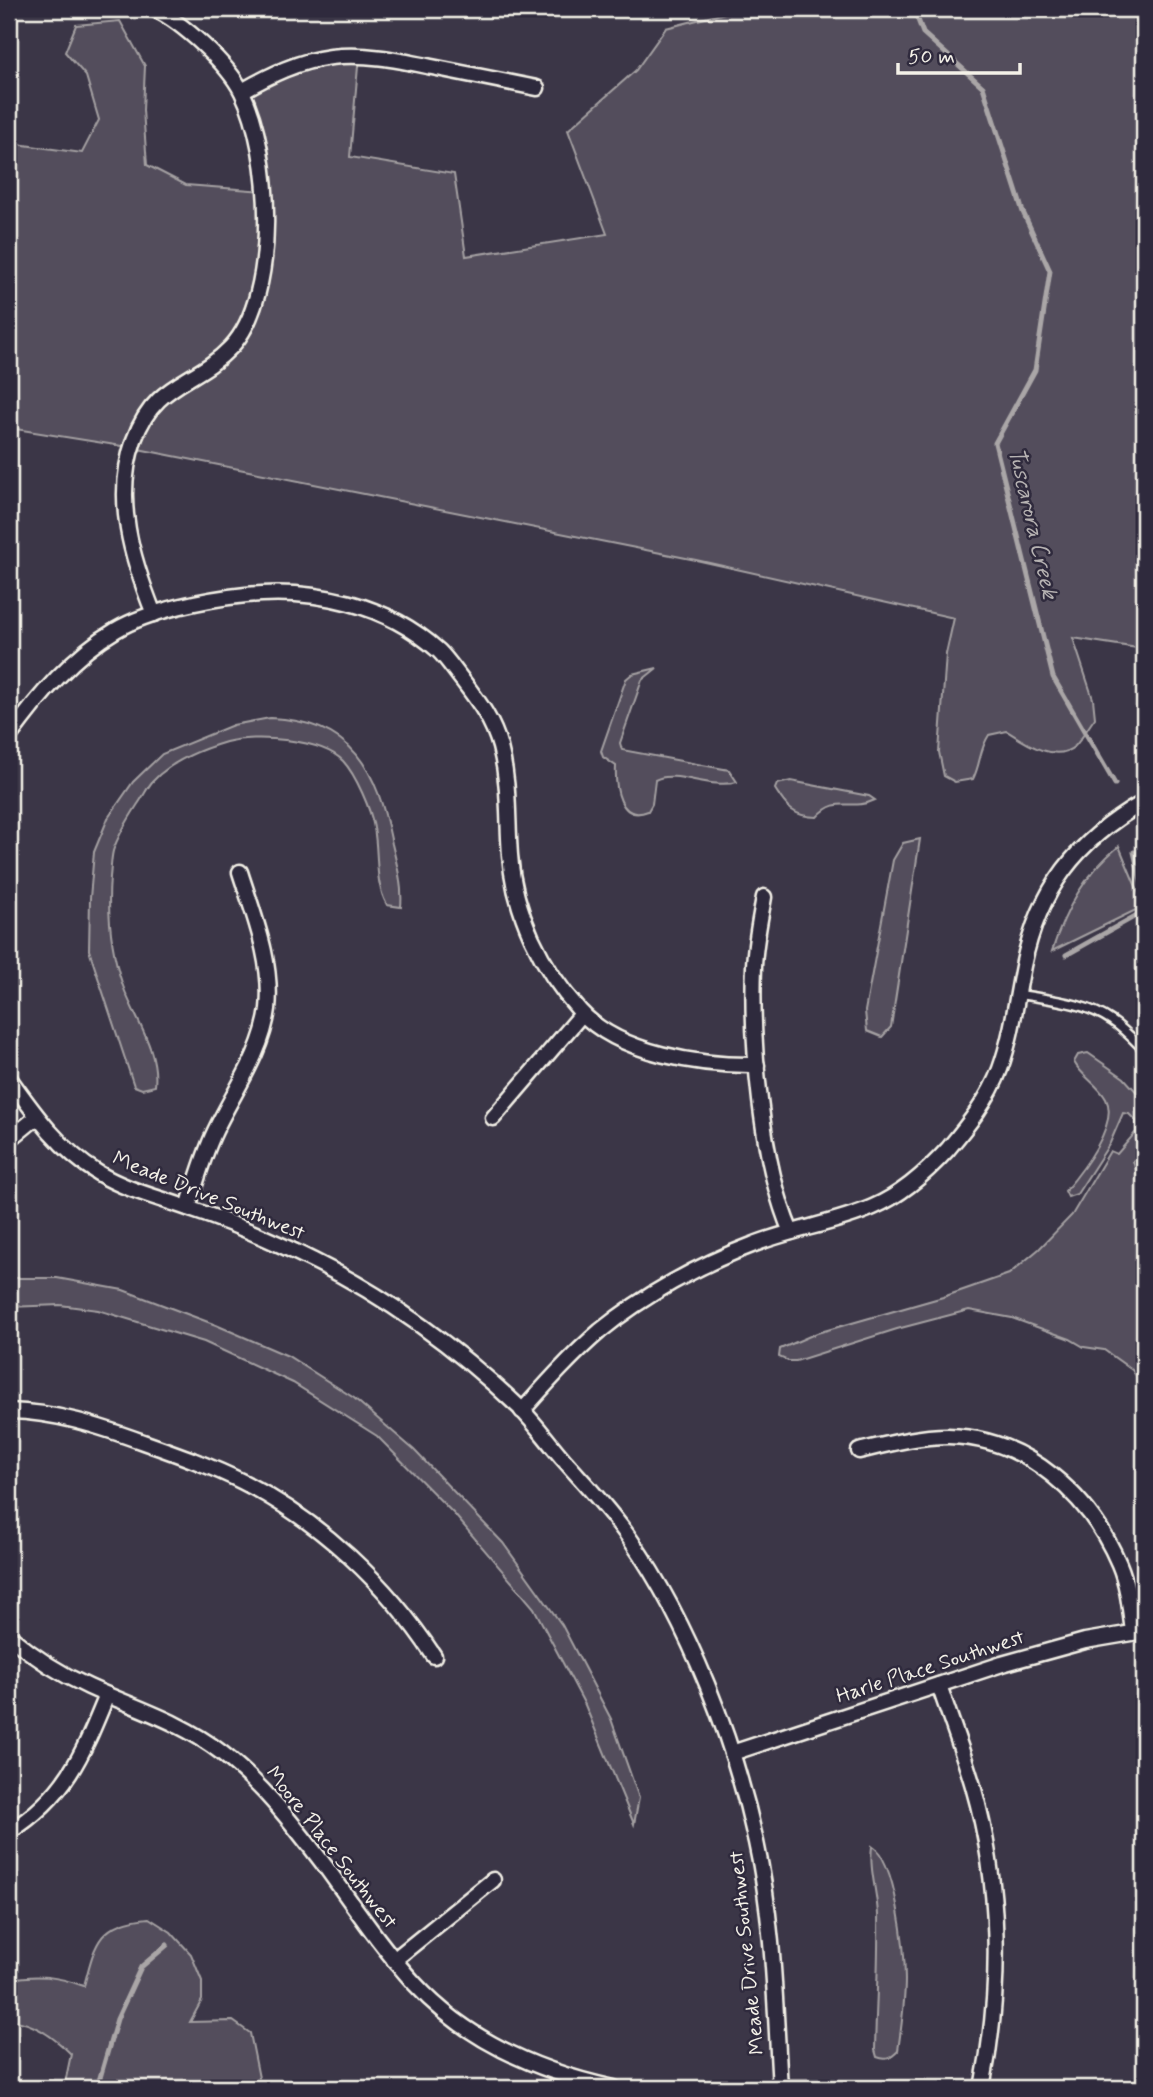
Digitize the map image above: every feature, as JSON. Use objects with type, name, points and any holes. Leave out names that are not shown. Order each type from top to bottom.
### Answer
[{"type":"street","points":[[154,614],[131,548],[125,512],[124,484],[128,458],[144,417],[158,398],[231,347],[244,328],[254,307],[263,259],[266,217],[257,140],[242,91],[202,44],[181,25],[155,9]]},
{"type":"street","points":[[242,91],[276,72],[303,63],[330,57],[359,55],[537,88]]},
{"type":"street","points":[[9,737],[44,691],[81,657],[117,629],[154,614],[231,596],[261,593],[339,599],[386,616],[440,652],[478,700],[493,726],[507,780],[510,857],[519,904],[544,963],[582,1014],[633,1045],[675,1058],[722,1066],[757,1065]]},
{"type":"street","points":[[522,1410],[565,1363],[601,1330],[648,1298],[751,1245],[876,1206],[919,1176],[947,1150],[972,1119],[999,1072],[1031,936],[1052,884],[1069,862],[1098,834],[1122,814],[1144,802]]},
{"type":"street","points":[[188,1208],[215,1130],[254,1056],[268,1009],[263,942],[240,872]]},
{"type":"street","points":[[764,897],[754,963],[757,1065],[772,1164],[791,1232]]},
{"type":"street","points":[[493,1118],[582,1014]]},
{"type":"street","name":"Meade Drive Southwest","points":[[9,1078],[37,1117],[74,1156],[96,1172],[127,1188],[266,1238],[359,1285],[428,1332],[522,1410],[631,1539],[683,1631],[732,1752],[751,1821],[771,1946],[780,2088]]},
{"type":"street","points":[[9,1140],[37,1117]]},
{"type":"street","points":[[9,1411],[58,1416],[96,1425],[241,1481],[281,1503],[351,1558],[387,1593],[435,1657]]},
{"type":"street","points":[[859,1451],[898,1441],[950,1436],[994,1445],[1018,1454],[1040,1467],[1065,1486],[1088,1509],[1106,1537],[1125,1583],[1139,1631]]},
{"type":"street","name":"Harle Place Southwest","points":[[732,1752],[1049,1650],[1139,1631]]},
{"type":"street","name":"Moore Place Southwest","points":[[9,1636],[54,1669],[191,1731],[247,1774],[295,1826],[394,1960],[445,2012],[497,2047],[539,2068],[614,2088]]},
{"type":"street","points":[[939,1685],[973,1784],[992,1878],[996,1975],[993,2019],[982,2088]]},
{"type":"street","points":[[9,1832],[57,1794],[86,1746],[107,1695]]},
{"type":"street","points":[[394,1960],[493,1880]]},
{"type":"street","points":[[774,2088],[835,2088]]},
{"type":"lane","points":[[1018,994],[1094,1010],[1119,1026],[1144,1050]]},
{"type":"shaded area","points":[[728,9],[1144,9],[1144,649],[1073,638],[1093,699],[1095,718],[1078,743],[1067,751],[1058,753],[1040,749],[1007,731],[989,735],[973,779],[955,782],[944,776],[939,752],[946,654],[954,618],[696,560],[128,447],[9,428],[9,143],[82,153],[99,120],[86,76],[65,52],[76,25],[120,21],[145,66],[143,110],[147,165],[186,185],[265,191],[242,91],[276,72],[359,55],[350,157],[454,174],[466,256],[607,234],[568,130],[636,70],[666,28],[729,12]]},
{"type":"shaded area","points":[[657,668],[642,680],[620,743],[622,750],[729,770],[737,782],[716,784],[663,777],[655,780],[652,804],[648,811],[631,812],[625,807],[618,792],[616,766],[603,757],[601,751],[626,679],[632,674]]},
{"type":"shaded area","points":[[270,718],[298,721],[322,729],[341,740],[369,772],[386,817],[399,876],[401,907],[387,905],[383,896],[370,812],[353,775],[343,761],[333,754],[304,743],[254,738],[226,742],[197,752],[168,768],[150,784],[121,833],[113,851],[110,877],[109,905],[115,960],[128,999],[150,1047],[155,1072],[155,1086],[142,1089],[134,1086],[89,950],[94,852],[108,818],[133,782],[162,754],[233,725]]},
{"type":"shaded area","points":[[791,781],[869,796],[875,800],[831,806],[817,817],[809,817],[787,806],[775,789],[777,784]]},
{"type":"shaded area","points":[[920,839],[891,1027],[882,1037],[867,1031],[865,1011],[893,860],[903,843]]},
{"type":"shaded area","points":[[1119,846],[1144,906],[1052,951],[1063,921],[1078,893],[1096,869]]},
{"type":"shaded area","points":[[1088,1053],[1124,1078],[1144,1103],[1144,1151],[1133,1161],[1144,1194],[1144,1387],[1132,1370],[1104,1350],[1084,1347],[1070,1339],[1012,1318],[969,1310],[897,1329],[796,1361],[779,1357],[780,1349],[817,1333],[943,1297],[1009,1274],[1039,1249],[1072,1215],[1110,1151],[1117,1154],[1136,1132],[1136,1121],[1129,1114],[1123,1113],[1110,1143],[1077,1194],[1068,1197],[1065,1191],[1097,1147],[1109,1109],[1099,1089],[1074,1062],[1078,1055]]},
{"type":"shaded area","points":[[9,1278],[57,1278],[123,1290],[216,1325],[288,1356],[354,1398],[414,1450],[503,1543],[562,1625],[611,1719],[639,1798],[634,1824],[585,1705],[534,1608],[454,1514],[377,1436],[293,1383],[204,1342],[98,1310],[60,1305],[9,1307]]},
{"type":"shaded area","points":[[872,1846],[880,1855],[893,1887],[905,1966],[898,2051],[886,2059],[877,2057],[875,2050],[878,1915]]},
{"type":"shaded area","points":[[149,1918],[171,1932],[191,1954],[202,1981],[202,2000],[190,2022],[233,2021],[250,2033],[261,2088],[64,2088],[71,2054],[43,2031],[9,2020],[9,1979],[47,1977],[84,1986],[96,1947],[102,1937],[119,1924]]},
{"type":"waterway","name":"Tuscarora Creek","points":[[914,9],[923,33],[983,87],[1023,212],[1050,271],[1035,370],[995,443],[1053,677],[1115,784]]},
{"type":"waterway","name":"Tuscarora Creek","points":[[1134,852],[1144,894]]},
{"type":"waterway","points":[[1066,955],[1139,914],[1144,915]]},
{"type":"waterway","points":[[97,2088],[117,2019],[141,1967],[167,1945]]}]
